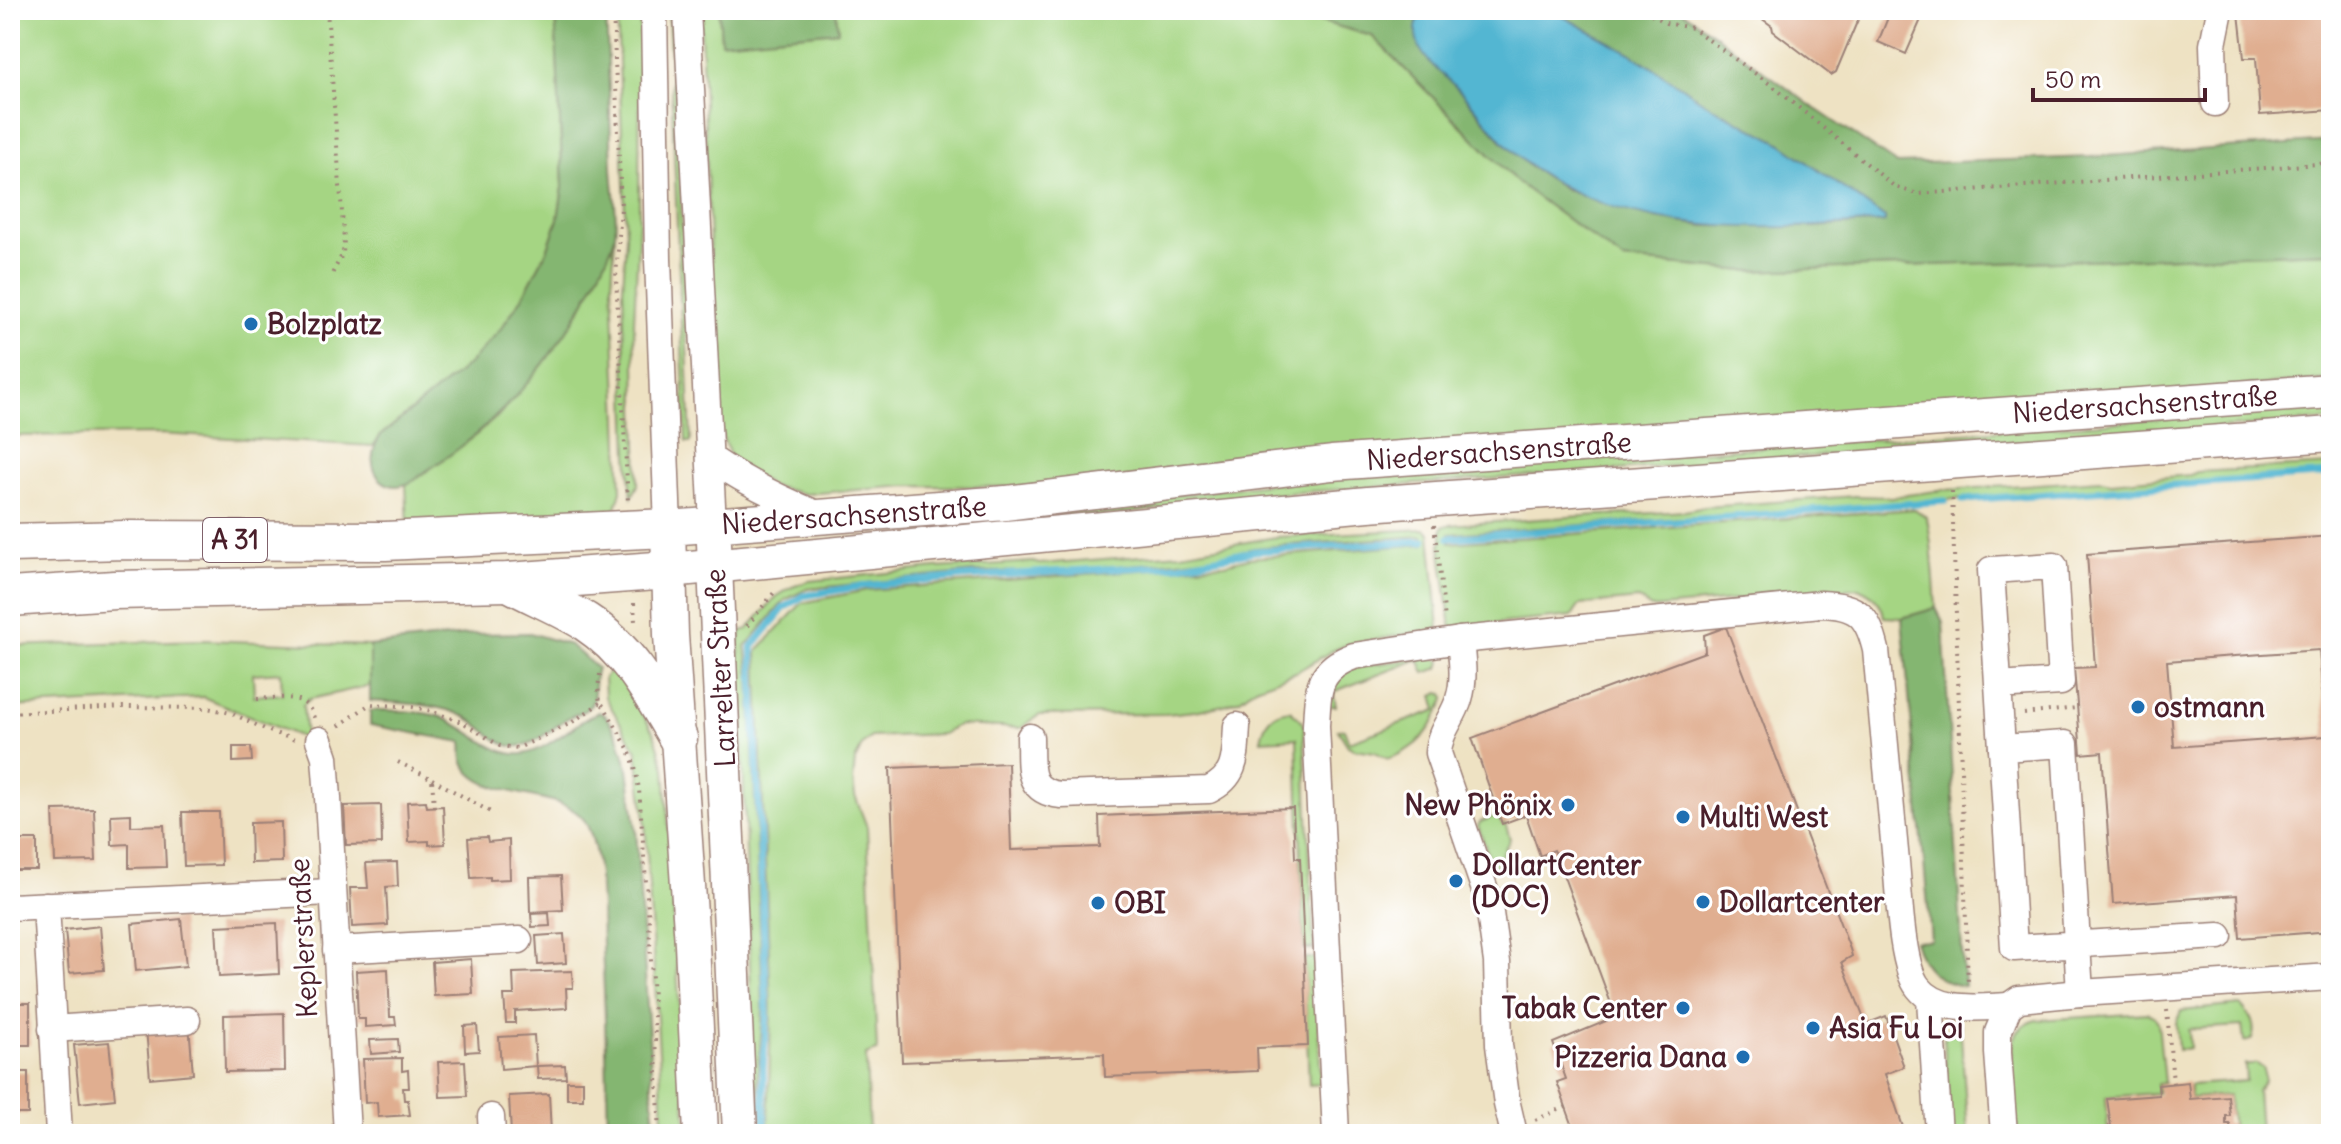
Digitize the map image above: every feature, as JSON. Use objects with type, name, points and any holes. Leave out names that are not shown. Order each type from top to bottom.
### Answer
[{"type":"highway","name":"A 31","points":[[10,543],[385,541],[668,528]]},
{"type":"highway","points":[[10,597],[114,590],[509,582],[669,570]]},
{"type":"highway","points":[[509,582],[584,620],[608,640],[638,671],[678,738]]},
{"type":"main road","name":"Niedersachsenstraße","points":[[668,528],[1006,503],[1332,463],[2331,391]]},
{"type":"main road","name":"Niedersachsenstraße","points":[[669,570],[1368,504],[2331,434]]},
{"type":"main road","name":"Larrelter Straße","points":[[713,525],[740,1134]]},
{"type":"main road","name":"Larrelter Straße","points":[[668,528],[701,1134]]},
{"type":"street","name":"Larrelter Straße","points":[[654,10],[658,259],[668,528]]},
{"type":"street","name":"Larrelter Straße","points":[[687,10],[713,525]]},
{"type":"street","points":[[2215,103],[2213,45],[2220,10]]},
{"type":"street","points":[[710,458],[741,480],[824,517]]},
{"type":"street","points":[[1998,686],[2061,682],[2054,566],[1991,570],[1998,686],[2002,748],[2014,948],[2219,936]]},
{"type":"street","points":[[1336,1134],[1316,726],[1319,688],[1324,676],[1342,660],[1354,656],[1454,641],[1572,629],[1584,611],[1637,605],[1653,621],[1829,604],[1853,609],[1866,621],[1876,650],[1900,902],[1911,976],[1930,999],[1944,1005],[1969,1008],[2009,1006]]},
{"type":"street","points":[[1454,641],[1462,686],[1456,708],[1442,731],[1438,753],[1488,899],[1498,983],[1499,1045],[1514,1132]]},
{"type":"street","points":[[1030,737],[1032,778],[1048,794],[1209,790],[1221,784],[1230,774],[1237,726]]},
{"type":"street","name":"Keplerstraße","points":[[319,740],[326,771],[347,1134]]},
{"type":"street","points":[[2002,748],[2065,744],[2080,993]]},
{"type":"street","points":[[10,907],[332,892]]},
{"type":"street","points":[[46,905],[59,1134]]},
{"type":"street","points":[[336,950],[519,940]]},
{"type":"street","points":[[2004,1134],[1998,1032],[2009,1006],[2019,999],[2331,977]]},
{"type":"street","points":[[1930,999],[1939,1134]]},
{"type":"street","points":[[52,1029],[187,1020]]},
{"type":"path","points":[[327,10],[344,240],[343,253],[332,274]]},
{"type":"path","points":[[613,10],[621,208],[616,277],[628,500]]},
{"type":"path","points":[[1645,10],[1666,23],[1692,28],[1774,87],[1895,187],[1918,194],[2331,163]]},
{"type":"path","points":[[1952,484],[1969,1008]]},
{"type":"path","points":[[1434,522],[1454,641]]},
{"type":"path","points":[[634,589],[636,636]]},
{"type":"path","points":[[600,673],[600,703],[629,750],[639,789],[660,1134]]},
{"type":"path","points":[[257,699],[285,697],[304,701],[311,708],[319,740]]},
{"type":"path","points":[[10,713],[123,707],[207,708],[231,713],[303,742],[319,740],[370,704],[428,710],[464,723],[500,746],[518,748],[571,723],[600,703]]},
{"type":"path","points":[[398,762],[494,814]]},
{"type":"path","points":[[432,779],[434,806]]},
{"type":"path","points":[[2165,988],[2173,1083]]},
{"type":"path","points":[[1514,1132],[1566,1107]]},
{"type":"green space","points":[[10,10],[555,10],[563,187],[558,219],[547,251],[522,298],[500,330],[470,364],[381,435],[373,446],[159,434],[10,436]]},
{"type":"green space","points":[[555,10],[606,10],[616,219],[612,246],[572,324],[509,403],[451,454],[414,480],[393,486],[378,477],[374,468],[375,447],[381,435],[469,364],[500,330],[522,298],[547,251],[558,219],[563,187]]},
{"type":"green space","points":[[617,10],[640,10],[639,223],[634,322],[638,485],[632,497],[628,455],[623,289],[626,236]]},
{"type":"green space","points":[[668,10],[673,10],[691,442],[686,442]]},
{"type":"green space","points":[[700,10],[719,10],[721,41],[838,31],[836,10],[1307,10],[1308,18],[1372,36],[1518,183],[1623,260],[1746,271],[2331,252],[2331,379],[1021,487],[908,486],[805,494],[772,486],[748,471],[730,455],[718,426]]},
{"type":"green space","points":[[719,10],[836,10],[838,31],[721,42]]},
{"type":"green space","points":[[1307,10],[1422,10],[1417,21],[1433,64],[1500,139],[1530,167],[1567,190],[1656,218],[1704,226],[1813,227],[1885,222],[1885,218],[1779,142],[1713,108],[1632,54],[1551,10],[1681,10],[1814,108],[1897,164],[2090,157],[2331,141],[2331,252],[1746,271],[1623,260],[1518,183],[1372,36],[1308,18]]},
{"type":"green space","points":[[615,237],[612,284],[621,491],[615,511],[408,526],[406,485],[470,440],[498,416],[544,363],[581,309]]},
{"type":"green space","points":[[2331,407],[2331,420],[1288,493],[1112,515],[963,526],[979,520],[1290,481]]},
{"type":"green space","points":[[2331,465],[2331,473],[1450,534],[1450,543],[1915,509],[1926,517],[1928,523],[1936,608],[1902,618],[1884,617],[1876,599],[1858,588],[1651,608],[1638,599],[1580,605],[1572,616],[1451,628],[1440,544],[1442,527],[1448,525]]},
{"type":"green space","points":[[1425,529],[1430,533],[1439,629],[1348,644],[1296,672],[1256,687],[1240,699],[1195,711],[1039,715],[1021,728],[958,725],[942,734],[871,737],[862,745],[855,761],[853,780],[855,796],[867,827],[877,1051],[866,1055],[869,1134],[768,1134],[771,1007],[757,652],[802,603],[867,590],[1225,564],[1249,558],[1425,544],[1423,536],[1254,548],[1223,556],[1054,571],[973,572],[807,589],[785,600],[746,646],[750,677],[763,1008],[758,1075],[760,1134],[750,1134],[747,1077],[752,1027],[739,646],[741,632],[748,629],[776,597],[809,581],[936,568],[1181,553],[1276,537]]},
{"type":"green space","points":[[1936,608],[1943,622],[1964,986],[1946,981],[1932,972],[1921,958],[1914,941],[1931,940],[1902,618]]},
{"type":"green space","points":[[530,633],[570,645],[597,668],[590,706],[531,743],[507,745],[466,717],[443,709],[370,701],[370,646],[474,634]]},
{"type":"green space","points":[[202,640],[370,646],[371,674],[369,686],[310,699],[303,705],[306,739],[203,697],[10,707],[10,646]],"holes":[[[281,672],[282,694],[254,696],[253,674]]]},
{"type":"green space","points":[[1432,656],[1441,662],[1439,668],[1425,673],[1419,659],[1333,692],[1336,706],[1327,706],[1333,681],[1350,668]]},
{"type":"green space","points":[[613,666],[654,733],[665,768],[687,1134],[664,1134],[645,820],[637,751],[605,697],[604,678]]},
{"type":"green space","points":[[1439,692],[1444,694],[1445,699],[1424,736],[1409,749],[1388,759],[1375,752],[1348,746],[1338,730],[1344,729],[1349,742],[1437,710],[1433,695]]},
{"type":"green space","points":[[1290,710],[1302,721],[1304,728],[1314,949],[1304,949],[1297,738],[1261,740],[1270,719]]},
{"type":"green space","points":[[370,711],[438,716],[513,754],[533,751],[552,742],[599,712],[605,715],[618,736],[628,769],[636,829],[655,1134],[608,1134],[600,884],[596,852],[587,825],[577,813],[562,805],[503,790],[471,774],[463,760],[462,742],[370,725]]},
{"type":"green space","points":[[1499,814],[1510,839],[1493,868],[1478,826],[1480,822]]},
{"type":"green space","points":[[1304,958],[1315,958],[1321,1084],[1309,1085]]},
{"type":"green space","points":[[2241,1005],[2253,1026],[2251,1040],[2244,1042],[2242,1026],[2189,1029],[2190,1048],[2178,1050],[2176,1023],[2181,1011]]},
{"type":"green space","points":[[2147,1013],[2158,1022],[2164,1083],[2157,1084],[2157,1093],[2106,1097],[2108,1134],[2017,1134],[2012,1054],[2016,1035],[2022,1028],[2036,1020]]},
{"type":"green space","points":[[1960,1023],[1968,1134],[1951,1134],[1944,1040],[1948,1030]]},
{"type":"green space","points":[[2245,1064],[2257,1064],[2264,1069],[2264,1080],[2257,1090],[2262,1134],[2232,1134],[2229,1095],[2190,1098],[2190,1085],[2246,1081]]},
{"type":"water","points":[[1422,10],[1551,10],[1632,54],[1713,108],[1779,142],[1885,218],[1885,222],[1795,227],[1703,225],[1614,208],[1572,191],[1522,160],[1431,63],[1418,45],[1416,35]]},
{"type":"building","points":[[1766,10],[1862,10],[1836,72],[1831,75],[1773,31],[1772,26],[1761,18]]},
{"type":"building","points":[[1891,10],[1912,10],[1923,15],[1906,54],[1878,42]]},
{"type":"building","points":[[2242,10],[2331,10],[2331,110],[2260,115],[2256,58],[2244,58],[2239,13]]},
{"type":"building","points":[[2331,536],[2331,931],[2240,938],[2237,895],[2113,904],[2102,752],[2081,754],[2074,668],[2095,667],[2087,554]],"holes":[[[2319,650],[2326,736],[2174,747],[2167,661]]]},
{"type":"building","name":"Dollartcenter","points":[[1726,627],[1850,949],[1852,956],[1842,962],[1866,1024],[1886,1016],[1904,1067],[1885,1074],[1904,1130],[1894,1134],[1591,1134],[1588,1126],[1575,1132],[1557,1082],[1566,1079],[1553,1043],[1616,1017],[1554,850],[1540,856],[1526,815],[1502,824],[1472,738],[1705,652],[1704,635]]},
{"type":"building","points":[[233,747],[251,747],[252,761],[233,762]]},
{"type":"building","name":"OBI","points":[[1008,763],[1011,850],[1100,847],[1099,816],[1293,808],[1295,858],[1300,858],[1308,1046],[1257,1048],[1258,1071],[1105,1077],[1104,1054],[902,1062],[890,768]]},
{"type":"building","points":[[426,801],[427,807],[443,806],[445,844],[409,842],[407,802]]},
{"type":"building","points":[[381,805],[382,844],[346,845],[344,806]]},
{"type":"building","points":[[94,809],[96,861],[55,862],[53,810]]},
{"type":"building","points":[[182,812],[219,812],[221,865],[184,866]]},
{"type":"building","points":[[131,814],[131,826],[164,825],[166,867],[129,868],[129,844],[112,845],[111,815]]},
{"type":"building","points":[[281,822],[282,862],[251,863],[250,823]]},
{"type":"building","points":[[487,837],[488,842],[509,840],[510,879],[471,878],[468,838]]},
{"type":"building","points":[[10,840],[37,840],[37,870],[10,870]]},
{"type":"building","points":[[397,862],[398,886],[386,887],[388,925],[352,927],[350,888],[368,888],[366,863]]},
{"type":"building","points":[[561,876],[563,910],[530,912],[529,877]]},
{"type":"building","points":[[549,913],[550,926],[532,927],[531,914]]},
{"type":"building","points":[[181,919],[186,966],[136,971],[132,924]]},
{"type":"building","points":[[277,923],[279,974],[219,977],[216,926]]},
{"type":"building","points":[[100,926],[104,970],[69,973],[65,930]]},
{"type":"building","points":[[564,934],[566,963],[538,965],[536,936]]},
{"type":"building","points":[[471,959],[473,994],[434,996],[432,962]]},
{"type":"building","points":[[388,969],[390,1017],[395,1017],[396,1025],[365,1027],[365,1019],[358,1019],[356,971]]},
{"type":"building","points":[[572,971],[573,988],[566,988],[567,1008],[515,1011],[515,1023],[506,1023],[504,995],[514,995],[513,973]]},
{"type":"building","points":[[10,1003],[30,1003],[30,1045],[10,1045]]},
{"type":"building","points":[[284,1013],[285,1071],[225,1072],[224,1015]]},
{"type":"building","points":[[189,1024],[193,1074],[150,1078],[146,1028]]},
{"type":"building","points":[[477,1025],[479,1051],[465,1052],[464,1026]]},
{"type":"building","points":[[534,1035],[536,1066],[501,1069],[499,1037]]},
{"type":"building","points":[[398,1039],[399,1052],[371,1054],[370,1040]]},
{"type":"building","points":[[109,1042],[115,1099],[80,1103],[74,1045]]},
{"type":"building","points":[[402,1058],[402,1071],[408,1070],[409,1088],[403,1088],[410,1115],[378,1117],[377,1102],[365,1103],[363,1059]]},
{"type":"building","points":[[465,1061],[467,1096],[440,1097],[438,1062]]},
{"type":"building","points":[[565,1065],[566,1078],[538,1079],[537,1066]]},
{"type":"building","points":[[10,1072],[28,1072],[28,1114],[10,1114]]},
{"type":"building","points":[[567,1081],[583,1081],[583,1099],[567,1099]]},
{"type":"building","points":[[2188,1082],[2190,1099],[2228,1096],[2230,1116],[2226,1116],[2226,1124],[2230,1124],[2231,1134],[2109,1134],[2111,1126],[2107,1099],[2159,1095],[2158,1085]]},
{"type":"building","points":[[549,1094],[551,1133],[511,1134],[509,1096]]},
{"type":"building","points":[[79,1128],[117,1130],[117,1134],[79,1134]]},
{"type":"waterway","points":[[1963,500],[2331,474]]},
{"type":"waterway","points":[[1449,538],[1945,501]]},
{"type":"waterway","points":[[765,1134],[763,1068],[767,1012],[752,647],[784,608],[803,596],[861,586],[1179,565],[1255,551],[1424,541]]},
{"type":"place","name":"Bolzplatz","points":[[251,324]]},
{"type":"place","name":"ostmann","points":[[2138,707]]},
{"type":"place","name":"New Phönix","points":[[1568,805]]},
{"type":"place","name":"Multi West","points":[[1683,817]]},
{"type":"place","name":"DollartCenter (DOC)","points":[[1456,881]]},
{"type":"place","name":"Dollartcenter","points":[[1703,902]]},
{"type":"place","name":"OBI","points":[[1098,903]]},
{"type":"place","name":"Tabak Center","points":[[1683,1008]]},
{"type":"place","name":"Asia Fu Loi","points":[[1813,1028]]},
{"type":"place","name":"Pizzeria Dana","points":[[1743,1057]]}]
